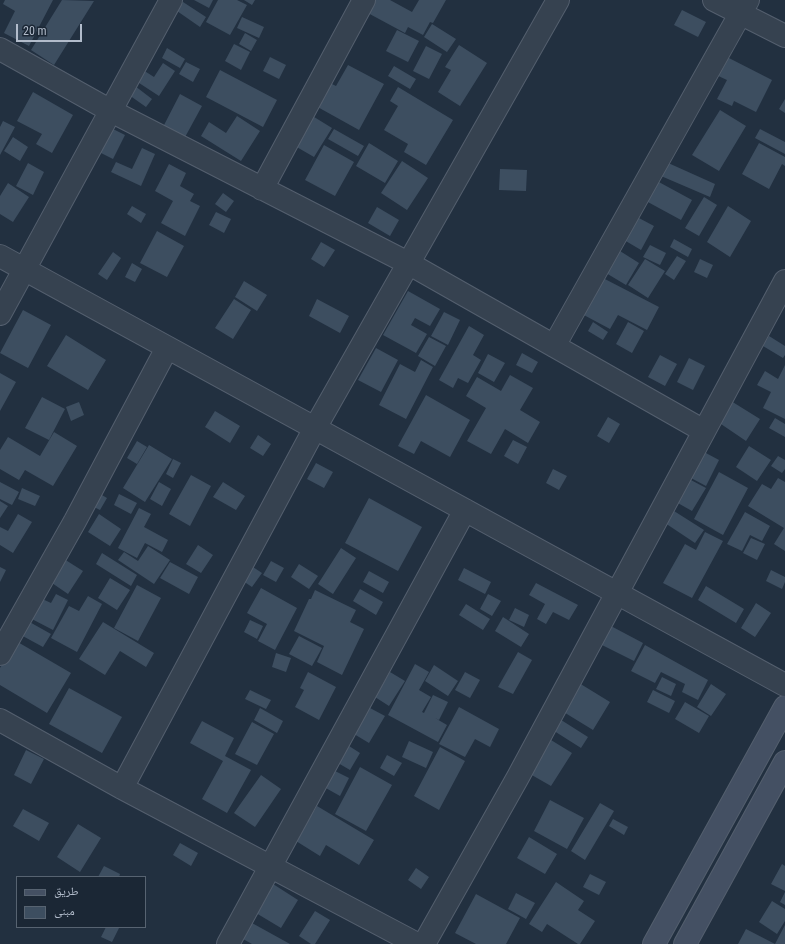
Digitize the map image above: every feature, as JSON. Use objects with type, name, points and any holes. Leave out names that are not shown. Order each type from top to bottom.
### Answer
[{"type":"street","points":[[0,314],[171,0]]},
{"type":"street","points":[[262,189],[364,0]]},
{"type":"street","points":[[122,788],[315,428],[558,0]]},
{"type":"street","points":[[714,0],[745,7],[785,36]]},
{"type":"street","points":[[554,346],[745,7]]},
{"type":"street","points":[[0,49],[111,111],[408,263],[704,431]]},
{"type":"street","points":[[0,256],[785,685]]},
{"type":"street","points":[[424,944],[518,777],[785,281]]},
{"type":"street","points":[[0,654],[75,521],[167,348]]},
{"type":"street","points":[[228,944],[465,510]]},
{"type":"street","points":[[654,944],[785,707]]},
{"type":"street","points":[[0,720],[122,788],[417,944]]},
{"type":"street","points":[[685,944],[785,763]]},
{"type":"building","points":[[5,0],[53,0],[29,46],[4,33],[15,11],[3,4]]},
{"type":"building","points":[[62,0],[94,1],[54,65],[31,50]]},
{"type":"building","points":[[194,0],[213,0],[209,8]]},
{"type":"building","points":[[218,0],[237,0],[247,5],[230,35],[206,22]]},
{"type":"building","points":[[244,0],[255,0],[252,5]]},
{"type":"building","points":[[373,0],[390,0],[412,12],[419,0],[446,0],[433,23],[430,22],[423,35],[408,27],[405,33],[366,12]]},
{"type":"building","points":[[183,2],[206,17],[200,27],[177,11]]},
{"type":"building","points":[[682,10],[706,22],[698,37],[674,25]]},
{"type":"building","points":[[242,17],[264,27],[259,38],[237,28]]},
{"type":"building","points":[[432,24],[456,39],[447,52],[424,37]]},
{"type":"building","points":[[397,30],[419,41],[408,62],[386,51]]},
{"type":"building","points":[[245,33],[257,40],[251,51],[239,44]]},
{"type":"building","points":[[234,44],[250,52],[241,70],[225,61]]},
{"type":"building","points":[[459,45],[487,63],[460,106],[438,92],[451,70],[445,67]]},
{"type":"building","points":[[426,46],[442,54],[429,79],[413,71]]},
{"type":"building","points":[[167,48],[185,59],[180,68],[162,58]]},
{"type":"building","points":[[723,55],[772,80],[756,112],[734,101],[732,106],[717,99],[727,80],[714,74]]},
{"type":"building","points":[[270,57],[286,65],[279,79],[263,71]]},
{"type":"building","points":[[186,62],[200,69],[193,82],[179,74]]},
{"type":"building","points":[[163,63],[175,71],[159,96],[136,81],[143,70],[154,77]]},
{"type":"building","points":[[348,65],[384,84],[359,130],[314,105],[326,81],[336,86]]},
{"type":"building","points":[[394,66],[416,79],[410,89],[388,76]]},
{"type":"building","points":[[220,70],[277,100],[263,127],[206,97]]},
{"type":"building","points":[[135,86],[152,99],[146,107],[129,95]]},
{"type":"building","points":[[398,87],[453,120],[426,165],[404,152],[408,144],[384,130],[398,106],[390,101]]},
{"type":"building","points":[[33,92],[73,115],[52,153],[36,144],[42,134],[17,121]]},
{"type":"building","points":[[180,94],[202,106],[184,139],[163,127]]},
{"type":"building","points":[[785,99],[785,113],[779,109]]},
{"type":"building","points":[[720,110],[746,126],[719,171],[692,155]]},
{"type":"building","points":[[306,112],[332,128],[314,157],[288,142]]},
{"type":"building","points":[[237,116],[260,131],[241,161],[201,136],[209,122],[226,133]]},
{"type":"building","points":[[3,121],[15,127],[0,155],[0,127]]},
{"type":"building","points":[[111,128],[125,135],[113,159],[99,152]]},
{"type":"building","points":[[334,129],[364,146],[358,156],[328,139]]},
{"type":"building","points":[[760,129],[785,142],[785,154],[755,138]]},
{"type":"building","points":[[13,137],[28,147],[20,161],[4,151]]},
{"type":"building","points":[[369,143],[398,161],[385,183],[356,166]]},
{"type":"building","points":[[759,143],[785,157],[785,166],[782,164],[769,189],[742,174]]},
{"type":"building","points":[[324,145],[354,162],[335,196],[305,180]]},
{"type":"building","points":[[142,148],[155,154],[141,186],[111,172],[116,162],[132,169]]},
{"type":"building","points":[[402,161],[428,178],[407,210],[381,193]]},
{"type":"building","points":[[666,162],[715,184],[710,197],[661,176]]},
{"type":"building","points":[[28,163],[44,172],[33,195],[16,186]]},
{"type":"building","points":[[169,164],[186,173],[180,186],[194,194],[190,201],[200,206],[185,236],[161,223],[173,201],[155,191]]},
{"type":"building","points":[[500,169],[527,170],[526,191],[499,190]]},
{"type":"building","points":[[657,181],[692,200],[681,220],[646,201]]},
{"type":"building","points":[[8,183],[29,197],[13,222],[0,214],[0,196]]},
{"type":"building","points":[[223,193],[234,201],[226,212],[215,204]]},
{"type":"building","points":[[704,197],[717,205],[699,236],[685,228]]},
{"type":"building","points":[[132,206],[146,214],[141,223],[127,214]]},
{"type":"building","points":[[728,206],[751,221],[730,257],[707,242]]},
{"type":"building","points":[[377,207],[399,220],[390,236],[368,223]]},
{"type":"building","points":[[216,212],[231,219],[224,233],[209,225]]},
{"type":"building","points":[[637,217],[654,226],[641,250],[624,240]]},
{"type":"building","points":[[157,231],[184,246],[167,277],[140,263]]},
{"type":"building","points":[[674,239],[692,249],[688,257],[670,247]]},
{"type":"building","points":[[321,242],[335,250],[324,267],[311,259]]},
{"type":"building","points":[[650,245],[666,253],[660,265],[643,257]]},
{"type":"building","points":[[620,251],[639,263],[626,285],[606,273]]},
{"type":"building","points":[[113,252],[121,258],[107,280],[98,274]]},
{"type":"building","points":[[677,256],[686,261],[674,280],[665,274]]},
{"type":"building","points":[[645,259],[665,271],[648,298],[628,285]]},
{"type":"building","points":[[700,259],[713,265],[707,278],[694,272]]},
{"type":"building","points":[[132,263],[142,269],[135,282],[125,277]]},
{"type":"building","points":[[601,277],[659,307],[647,330],[618,315],[610,329],[582,314]]},
{"type":"building","points":[[244,281],[267,295],[257,311],[235,297]]},
{"type":"building","points":[[408,291],[440,309],[430,326],[415,318],[411,325],[427,334],[416,353],[383,335]]},
{"type":"building","points":[[234,299],[251,310],[233,339],[215,328]]},
{"type":"building","points":[[317,299],[349,316],[340,333],[309,316]]},
{"type":"building","points":[[23,310],[51,325],[28,368],[0,353]]},
{"type":"building","points":[[444,312],[460,320],[448,345],[431,336]]},
{"type":"building","points":[[593,322],[608,332],[603,340],[588,331]]},
{"type":"building","points":[[628,322],[644,331],[632,353],[616,344]]},
{"type":"building","points":[[469,326],[484,335],[473,355],[481,360],[468,383],[458,378],[453,388],[439,380]]},
{"type":"building","points":[[66,335],[106,360],[88,390],[47,366]]},
{"type":"building","points":[[769,336],[785,346],[785,355],[783,358],[763,346]]},
{"type":"building","points":[[429,337],[446,346],[435,366],[418,356]]},
{"type":"building","points":[[376,348],[398,360],[381,392],[358,380]]},
{"type":"building","points":[[522,353],[538,362],[532,373],[516,365]]},
{"type":"building","points":[[488,354],[505,363],[494,382],[478,373]]},
{"type":"building","points":[[660,355],[677,364],[665,386],[648,377]]},
{"type":"building","points":[[689,358],[705,366],[693,390],[677,382]]},
{"type":"building","points":[[421,360],[433,367],[406,419],[379,405],[400,364],[415,372]]},
{"type":"building","points":[[785,365],[785,419],[763,408],[771,392],[757,385],[765,371],[778,379]]},
{"type":"building","points":[[0,373],[16,382],[0,411]]},
{"type":"building","points":[[510,375],[533,388],[520,410],[540,422],[528,443],[505,429],[491,454],[467,441],[486,408],[466,396],[477,377],[501,391]]},
{"type":"building","points":[[426,395],[470,420],[450,457],[421,441],[414,454],[398,446]]},
{"type":"building","points":[[42,397],[65,409],[49,440],[25,428]]},
{"type":"building","points":[[731,401],[760,419],[746,441],[718,422]]},
{"type":"building","points":[[79,402],[84,415],[71,421],[66,407]]},
{"type":"building","points":[[215,411],[240,426],[230,443],[205,427]]},
{"type":"building","points":[[608,417],[620,424],[609,443],[597,436]]},
{"type":"building","points":[[775,418],[785,424],[785,437],[769,428]]},
{"type":"building","points":[[54,432],[77,446],[53,486],[25,470],[19,480],[0,469],[0,450],[8,437],[40,456]]},
{"type":"building","points":[[258,435],[271,444],[263,456],[250,448]]},
{"type":"building","points":[[513,440],[527,447],[518,464],[504,456]]},
{"type":"building","points":[[137,441],[147,447],[137,464],[127,458]]},
{"type":"building","points":[[149,445],[172,459],[145,502],[123,488]]},
{"type":"building","points":[[749,446],[771,460],[757,481],[736,467]]},
{"type":"building","points":[[704,452],[719,460],[706,486],[691,478]]},
{"type":"building","points":[[778,456],[785,460],[785,469],[782,473],[771,466]]},
{"type":"building","points":[[173,459],[181,463],[173,478],[166,474]]},
{"type":"building","points":[[316,463],[333,472],[324,488],[307,479]]},
{"type":"building","points":[[553,469],[567,476],[559,490],[546,483]]},
{"type":"building","points":[[719,472],[748,488],[723,535],[694,519]]},
{"type":"building","points":[[191,475],[211,486],[190,526],[169,514]]},
{"type":"building","points":[[778,478],[785,482],[785,551],[774,544],[784,528],[748,506],[762,484],[771,489]]},
{"type":"building","points":[[689,479],[706,488],[692,511],[676,502]]},
{"type":"building","points":[[0,482],[19,492],[12,505],[0,499]]},
{"type":"building","points":[[159,482],[171,489],[162,506],[150,499]]},
{"type":"building","points":[[223,482],[245,496],[236,510],[213,497]]},
{"type":"building","points":[[22,488],[40,496],[35,506],[18,499]]},
{"type":"building","points":[[95,491],[107,498],[100,510],[88,504]]},
{"type":"building","points":[[119,494],[137,503],[131,514],[114,505]]},
{"type":"building","points":[[369,498],[422,527],[398,571],[345,543]]},
{"type":"building","points":[[0,501],[8,506],[0,518]]},
{"type":"building","points":[[139,508],[151,514],[144,527],[168,540],[162,552],[145,543],[137,558],[118,548]]},
{"type":"building","points":[[674,511],[704,530],[695,543],[665,523]]},
{"type":"building","points":[[745,512],[770,526],[762,541],[750,535],[742,551],[727,544]]},
{"type":"building","points":[[18,514],[32,522],[13,553],[0,545],[0,527],[8,531]]},
{"type":"building","points":[[99,514],[121,529],[110,546],[88,532]]},
{"type":"building","points":[[705,532],[723,541],[692,598],[663,583],[685,544],[696,550]]},
{"type":"building","points":[[751,538],[765,544],[757,560],[743,553]]},
{"type":"building","points":[[198,545],[213,555],[201,573],[186,564]]},
{"type":"building","points":[[148,546],[170,560],[154,584],[118,560],[124,552],[138,561]]},
{"type":"building","points":[[341,548],[356,558],[333,594],[318,584]]},
{"type":"building","points":[[102,553],[137,575],[131,586],[96,564]]},
{"type":"building","points":[[64,559],[83,571],[68,594],[49,581]]},
{"type":"building","points":[[271,561],[284,568],[276,582],[263,575]]},
{"type":"building","points":[[170,562],[198,577],[189,594],[160,578]]},
{"type":"building","points":[[299,564],[318,576],[309,589],[291,577]]},
{"type":"building","points":[[0,567],[6,570],[0,582]]},
{"type":"building","points":[[253,567],[262,573],[252,587],[243,581]]},
{"type":"building","points":[[464,568],[491,582],[485,594],[458,580]]},
{"type":"building","points":[[771,570],[785,577],[785,582],[782,589],[766,581]]},
{"type":"building","points":[[369,571],[389,582],[383,593],[363,582]]},
{"type":"building","points":[[110,578],[130,590],[117,610],[98,598]]},
{"type":"building","points":[[536,583],[578,605],[569,620],[553,612],[546,624],[537,619],[545,604],[529,595]]},
{"type":"building","points":[[137,585],[161,598],[138,641],[114,628]]},
{"type":"building","points":[[706,586],[744,609],[736,623],[698,600]]},
{"type":"building","points":[[261,588],[297,608],[275,650],[258,641],[267,624],[247,613]]},
{"type":"building","points":[[360,589],[383,602],[376,615],[353,601]]},
{"type":"building","points":[[315,590],[356,610],[350,622],[364,629],[342,675],[317,662],[324,646],[294,631],[309,599],[311,599]]},
{"type":"building","points":[[56,594],[68,600],[53,630],[28,617],[38,597],[51,603]]},
{"type":"building","points":[[488,594],[501,601],[492,616],[480,609]]},
{"type":"building","points":[[88,596],[102,604],[77,652],[51,638],[69,606],[79,611]]},
{"type":"building","points":[[756,603],[771,613],[755,637],[741,628]]},
{"type":"building","points":[[466,604],[490,619],[483,630],[459,615]]},
{"type":"building","points":[[515,608],[529,615],[524,627],[509,620]]},
{"type":"building","points":[[503,617],[529,634],[521,647],[495,631]]},
{"type":"building","points":[[26,620],[51,634],[43,647],[19,634]]},
{"type":"building","points":[[250,620],[263,626],[257,639],[244,632]]},
{"type":"building","points":[[103,622],[154,653],[146,667],[120,651],[105,675],[79,659]]},
{"type":"building","points":[[609,625],[643,643],[634,661],[600,644]]},
{"type":"building","points":[[299,636],[322,648],[312,666],[289,654]]},
{"type":"building","points":[[16,641],[71,673],[47,713],[0,685],[0,668]]},
{"type":"building","points":[[645,645],[708,680],[698,700],[682,692],[685,684],[661,672],[655,683],[631,671]]},
{"type":"building","points":[[518,652],[532,660],[513,694],[498,687]]},
{"type":"building","points":[[276,653],[291,658],[286,672],[272,667]]},
{"type":"building","points":[[415,664],[429,672],[419,690],[431,697],[422,712],[424,713],[433,695],[448,702],[439,720],[435,718],[447,725],[438,742],[388,715]]},
{"type":"building","points":[[434,665],[458,681],[448,696],[425,681]]},
{"type":"building","points":[[308,672],[336,687],[319,720],[295,707],[304,690],[300,688]]},
{"type":"building","points":[[390,672],[405,681],[389,706],[375,697]]},
{"type":"building","points":[[465,672],[480,680],[470,698],[455,690]]},
{"type":"building","points":[[662,677],[676,684],[671,696],[656,689]]},
{"type":"building","points":[[579,683],[610,702],[593,730],[562,711]]},
{"type":"building","points":[[711,684],[726,694],[711,716],[697,707]]},
{"type":"building","points":[[69,688],[122,717],[102,753],[49,724]]},
{"type":"building","points":[[250,690],[271,700],[266,709],[245,699]]},
{"type":"building","points":[[653,690],[675,701],[669,713],[647,702]]},
{"type":"building","points":[[685,702],[709,716],[699,733],[675,719]]},
{"type":"building","points":[[459,707],[499,729],[490,747],[475,739],[465,757],[439,744]]},
{"type":"building","points":[[260,708],[283,721],[277,733],[254,720]]},
{"type":"building","points":[[370,708],[385,716],[369,743],[354,734]]},
{"type":"building","points":[[558,718],[588,737],[581,748],[551,729]]},
{"type":"building","points":[[202,721],[234,738],[225,756],[251,770],[227,813],[202,799],[223,761],[190,743]]},
{"type":"building","points":[[252,722],[274,734],[257,765],[235,754]]},
{"type":"building","points":[[551,740],[572,753],[551,786],[530,774]]},
{"type":"building","points":[[409,741],[433,752],[426,768],[402,757]]},
{"type":"building","points":[[349,746],[360,753],[350,770],[338,763]]},
{"type":"building","points":[[440,747],[465,761],[439,810],[414,796]]},
{"type":"building","points":[[26,750],[44,759],[31,784],[14,775]]},
{"type":"building","points":[[387,755],[402,763],[394,776],[380,768]]},
{"type":"building","points":[[360,767],[392,785],[366,831],[335,814]]},
{"type":"building","points":[[333,770],[349,778],[340,796],[324,787]]},
{"type":"building","points":[[261,775],[281,789],[255,827],[234,813]]},
{"type":"building","points":[[550,800],[584,818],[567,849],[534,831]]},
{"type":"building","points":[[600,803],[614,811],[585,860],[571,851]]},
{"type":"building","points":[[317,806],[374,840],[359,865],[326,845],[320,856],[296,841]]},
{"type":"building","points":[[23,809],[49,823],[39,841],[13,826]]},
{"type":"building","points":[[613,819],[628,827],[624,835],[609,826]]},
{"type":"building","points":[[78,824],[101,838],[80,872],[57,857]]},
{"type":"building","points":[[529,837],[557,854],[545,874],[517,858]]},
{"type":"building","points":[[180,843],[198,853],[191,866],[173,855]]},
{"type":"building","points":[[782,864],[785,866],[785,891],[771,884]]},
{"type":"building","points":[[104,866],[120,874],[119,876],[99,876]]},
{"type":"building","points":[[416,868],[429,877],[421,889],[408,880]]},
{"type":"building","points":[[590,874],[606,882],[599,895],[583,887]]},
{"type":"building","points":[[556,882],[584,901],[578,910],[595,921],[580,944],[547,924],[542,932],[529,924]]},
{"type":"building","points":[[273,884],[298,900],[281,928],[256,913]]},
{"type":"building","points":[[785,892],[785,905],[780,902]]},
{"type":"building","points":[[516,893],[535,903],[526,919],[508,909]]},
{"type":"building","points":[[476,894],[520,918],[506,944],[476,944],[455,933]]},
{"type":"building","points":[[772,901],[785,909],[785,921],[777,934],[759,922]]},
{"type":"building","points":[[315,911],[330,920],[315,944],[311,944],[299,936]]},
{"type":"building","points":[[252,923],[290,944],[252,944],[243,939]]},
{"type":"building","points":[[785,925],[785,944],[775,944]]},
{"type":"building","points":[[106,928],[119,928],[112,942],[101,937]]},
{"type":"building","points":[[746,929],[775,944],[738,944]]}]
